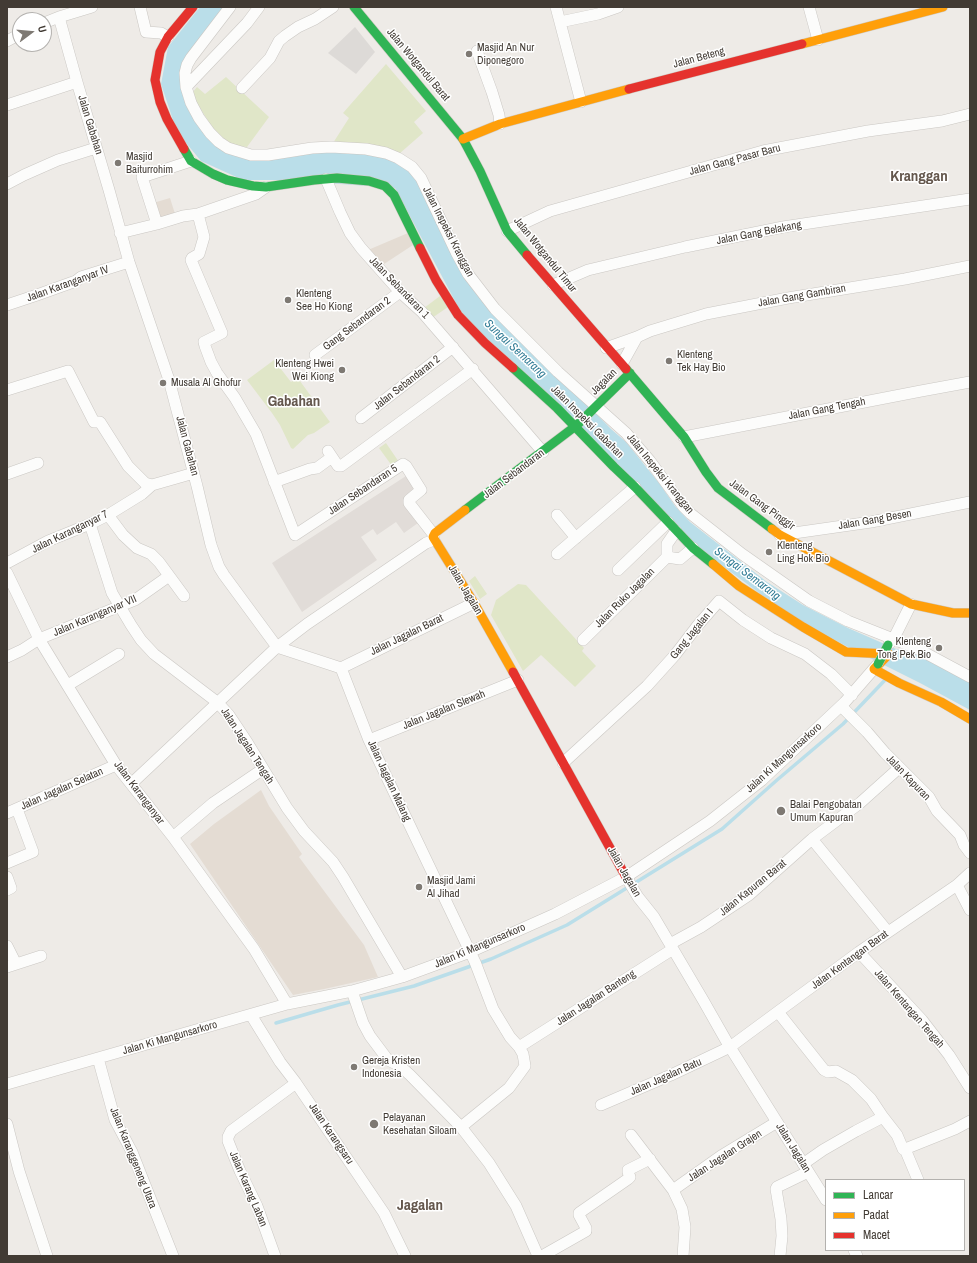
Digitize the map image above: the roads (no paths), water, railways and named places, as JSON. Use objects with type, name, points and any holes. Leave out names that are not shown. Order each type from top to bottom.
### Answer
[{"type":"street","points":[[52,20],[92,7]]},
{"type":"street","points":[[140,7],[146,32],[161,33],[168,37]]},
{"type":"street","name":"Jalan Inspeksi Gabahan","points":[[193,7],[168,37],[160,52],[155,80],[160,102],[167,119],[191,161],[213,174],[227,180],[253,186],[266,187],[326,179],[354,179],[369,181],[385,186],[394,195],[436,280],[458,315],[485,343],[576,426],[693,548],[739,586],[803,627],[846,652],[889,654],[878,669]]},
{"type":"street","name":"Jalan Inspeksi Kranggan","points":[[230,7],[191,58],[185,73],[186,87],[191,103],[210,132],[220,142],[228,148],[251,155],[268,155],[312,148],[332,147],[360,149],[386,153],[398,158],[412,167],[421,178],[456,252],[480,292],[521,335],[596,407],[626,433],[650,461],[683,506],[742,554],[810,601],[891,642],[916,648],[970,677]]},
{"type":"street","points":[[186,87],[259,7]]},
{"type":"street","points":[[242,88],[270,58],[275,47],[282,39],[298,27],[315,19],[333,7]]},
{"type":"street","name":"Jalan Wotgandul Barat","points":[[354,7],[463,139]]},
{"type":"street","points":[[556,7],[581,102]]},
{"type":"street","points":[[560,22],[598,14],[618,7]]},
{"type":"street","points":[[809,7],[818,40]]},
{"type":"street","name":"Jalan Beteng","points":[[463,139],[500,124],[943,7]]},
{"type":"street","name":"Jalan Gabahan","points":[[59,17],[96,148],[110,190],[128,262],[169,380],[194,473],[211,545],[219,567],[277,647]]},
{"type":"street","points":[[477,51],[492,92],[499,115],[500,124]]},
{"type":"street","points":[[7,105],[77,82]]},
{"type":"street","name":"Jalan Gang Pasar Baru","points":[[507,231],[550,211],[763,151],[970,114]]},
{"type":"street","name":"Jalan Wotgandul Timur","points":[[463,139],[507,231],[606,348],[630,373]]},
{"type":"street","points":[[7,184],[58,160],[96,148]]},
{"type":"street","points":[[157,224],[142,177],[191,161]]},
{"type":"street","name":"Jalan Sebandaran 1","points":[[326,179],[350,233],[366,254],[400,292],[422,312],[543,452]]},
{"type":"street","points":[[120,233],[183,216],[198,214],[256,194],[266,187]]},
{"type":"street","name":"Jalan Gang Belakang","points":[[553,285],[588,270],[685,247],[783,227],[970,199]]},
{"type":"street","name":"Jalan Sebandaran 5","points":[[198,214],[204,237],[200,254],[191,260],[222,333],[204,342],[205,346],[211,362],[235,398],[256,434],[295,535],[403,464],[406,466],[421,490],[409,500],[409,503],[434,537]]},
{"type":"street","name":"Jalan Karanganyar IV","points":[[7,305],[37,296],[81,278],[128,262]]},
{"type":"street","name":"Jalan Gang Gambiran","points":[[606,348],[650,331],[706,314],[970,266]]},
{"type":"street","name":"Gang Sebandaran 2","points":[[315,355],[400,292]]},
{"type":"street","points":[[622,364],[637,337]]},
{"type":"street","name":"Jalan Sebandaran 2","points":[[361,418],[453,347]]},
{"type":"street","points":[[274,482],[310,469],[317,468],[330,454],[338,466],[341,466],[472,369]]},
{"type":"street","points":[[7,390],[68,371],[94,422],[100,422],[128,466],[145,483],[152,485],[194,473]]},
{"type":"street","name":"Jagalan","points":[[596,407],[630,373]]},
{"type":"street","name":"Jalan Gang Pinggir","points":[[630,373],[684,437],[718,488],[780,535],[911,604],[954,613],[970,613]]},
{"type":"street","name":"Jalan Gang Tengah","points":[[684,437],[970,382]]},
{"type":"street","name":"Jalan Sebandaran","points":[[131,784],[277,647],[307,624],[434,537],[576,426],[596,407]]},
{"type":"street","points":[[7,474],[38,462]]},
{"type":"street","name":"Jalan Karanganyar 7","points":[[7,563],[48,541],[108,515],[130,500],[142,494],[152,485]]},
{"type":"street","points":[[557,554],[635,487]]},
{"type":"street","name":"Jalan Gang Besen","points":[[780,535],[871,522],[970,502]]},
{"type":"street","points":[[108,515],[123,535],[137,548],[151,554],[159,562],[184,596]]},
{"type":"street","points":[[557,515],[576,538]]},
{"type":"street","points":[[618,570],[668,522]]},
{"type":"street","name":"Jalan Jagalan Tengah","points":[[90,524],[109,584],[120,607],[141,640],[154,654],[217,702],[229,714],[286,808],[304,831],[333,862],[343,877],[402,977]]},
{"type":"street","points":[[676,531],[667,544],[667,557],[680,559],[693,548]]},
{"type":"street","name":"Jalan Jagalan","points":[[434,537],[518,680],[638,897],[654,918],[730,1047],[825,1198]]},
{"type":"street","name":"Jalan Ruko Jagalan","points":[[583,640],[667,557]]},
{"type":"street","name":"Jalan Karanganyar","points":[[7,573],[40,639],[116,765],[172,837],[254,949],[287,1004]]},
{"type":"street","name":"Jalan Karanganyar VII","points":[[7,657],[40,639],[135,600],[168,576]]},
{"type":"street","name":"Gang Jagalan I","points":[[563,763],[647,686],[719,601],[743,620],[771,638],[805,654],[831,674],[852,695]]},
{"type":"street","name":"Jalan Jagalan Barat","points":[[341,668],[474,603]]},
{"type":"street","points":[[911,604],[878,669],[899,683],[941,702],[970,719]]},
{"type":"street","points":[[277,647],[341,668]]},
{"type":"street","points":[[68,686],[119,654]]},
{"type":"street","name":"Jalan Jagalan Malang","points":[[341,668],[369,740],[474,961]]},
{"type":"street","name":"Jalan Ki Mangunsarkoro","points":[[7,1084],[287,1004],[354,998],[402,977],[474,961],[555,914],[628,880],[762,780],[843,707],[852,695],[878,669]]},
{"type":"street","name":"Jalan Jagalan Slewah","points":[[369,740],[518,680]]},
{"type":"street","name":"Jalan Kapuran","points":[[843,707],[899,768],[929,797],[937,811],[960,836],[970,853]]},
{"type":"street","name":"Jalan Jagalan Selatan","points":[[12,811],[116,765]]},
{"type":"street","name":"Jalan Kapuran Barat","points":[[671,946],[743,899],[812,839],[860,803],[899,768]]},
{"type":"street","points":[[172,837],[213,803],[263,769]]},
{"type":"street","points":[[7,863],[33,852],[12,811]]},
{"type":"street","points":[[812,839],[888,932]]},
{"type":"street","name":"Jalan Kentangan Barat","points":[[730,1047],[859,952],[957,885],[970,873]]},
{"type":"street","points":[[7,877],[11,888],[7,890]]},
{"type":"street","points":[[957,885],[970,910]]},
{"type":"street","points":[[7,946],[11,966],[40,956]]},
{"type":"street","name":"Jalan Jagalan Banteng","points":[[519,1047],[671,946]]},
{"type":"street","name":"Jalan Kentangan Tengah","points":[[859,952],[922,1020],[949,1055],[970,1088]]},
{"type":"street","points":[[461,1127],[504,1092],[525,1066],[523,1054],[510,1037],[493,1009],[474,961]]},
{"type":"street","points":[[354,998],[363,1023],[370,1036],[388,1060],[400,1066],[410,1075],[461,1127],[489,1163],[516,1206],[538,1256]]},
{"type":"street","points":[[778,1012],[824,1070],[828,1072],[836,1070],[852,1080],[871,1099],[897,1136],[918,1179]]},
{"type":"street","name":"Jalan Karangsaru","points":[[251,1015],[280,1062],[296,1083],[384,1213],[406,1256]]},
{"type":"street","name":"Jalan Jagalan Batu","points":[[602,1105],[730,1047]]},
{"type":"street","name":"Jalan Karanggeneng Utara","points":[[98,1058],[115,1120],[132,1152],[173,1256]]},
{"type":"street","name":"Jalan Karang Laban","points":[[275,1256],[257,1206],[240,1171],[228,1141],[228,1137],[231,1131],[296,1083]]},
{"type":"street","points":[[780,1256],[782,1236],[777,1187],[806,1168],[823,1150],[883,1117]]},
{"type":"street","points":[[905,1150],[955,1130],[970,1121]]},
{"type":"street","name":"Jalan Jagalan Grajen","points":[[673,1190],[721,1156],[777,1122]]},
{"type":"street","points":[[7,1124],[47,1256]]},
{"type":"street","points":[[631,1135],[673,1190],[682,1209],[684,1227],[683,1256]]},
{"type":"street","points":[[542,1256],[586,1231],[579,1213],[628,1179],[630,1177],[628,1170],[650,1159]]},
{"type":"water","name":"Sungai Semarang","points":[[200,7],[225,7],[180,84],[189,111],[210,140],[221,150],[233,155],[275,157],[337,151],[379,156],[404,166],[414,176],[468,283],[611,429],[626,442],[659,483],[675,506],[690,522],[767,582],[803,605],[848,628],[896,649],[918,655],[970,681],[970,710],[792,617],[705,553],[463,316],[395,188],[285,180],[243,180],[201,161],[177,132],[161,84],[168,47]]},
{"type":"waterway","points":[[276,1023],[338,1005],[414,986],[491,959],[567,925],[722,829],[843,724],[886,679]]},
{"type":"place","name":"Masjid An Nur Diponegoro","points":[[469,54]]},
{"type":"place","name":"Masjid Baiturrohim","points":[[118,163]]},
{"type":"place","name":"Klenteng See Ho Kiong","points":[[288,300]]},
{"type":"place","name":"Klenteng Tek Hay Bio","points":[[669,361]]},
{"type":"place","name":"Klenteng Hwei Wei Kiong","points":[[342,370]]},
{"type":"place","name":"Musala Al Ghofur","points":[[163,383]]},
{"type":"place","name":"Klenteng Ling Hok Bio","points":[[769,552]]},
{"type":"place","name":"Klenteng Tong Pek Bio","points":[[939,648]]},
{"type":"place","name":"Balai Pengobatan Umum Kapuran","points":[[781,811]]},
{"type":"place","name":"Masjid Jami Al Jihad","points":[[419,887]]},
{"type":"place","name":"Gereja Kristen Indonesia","points":[[354,1067]]},
{"type":"place","name":"Pelayanan Kesehatan Siloam","points":[[374,1124]]},
{"type":"district","name":"Kranggan","points":[[919,177]]},
{"type":"district","name":"Gabahan","points":[[294,402]]},
{"type":"district","name":"Jagalan","points":[[420,1206]]}]
